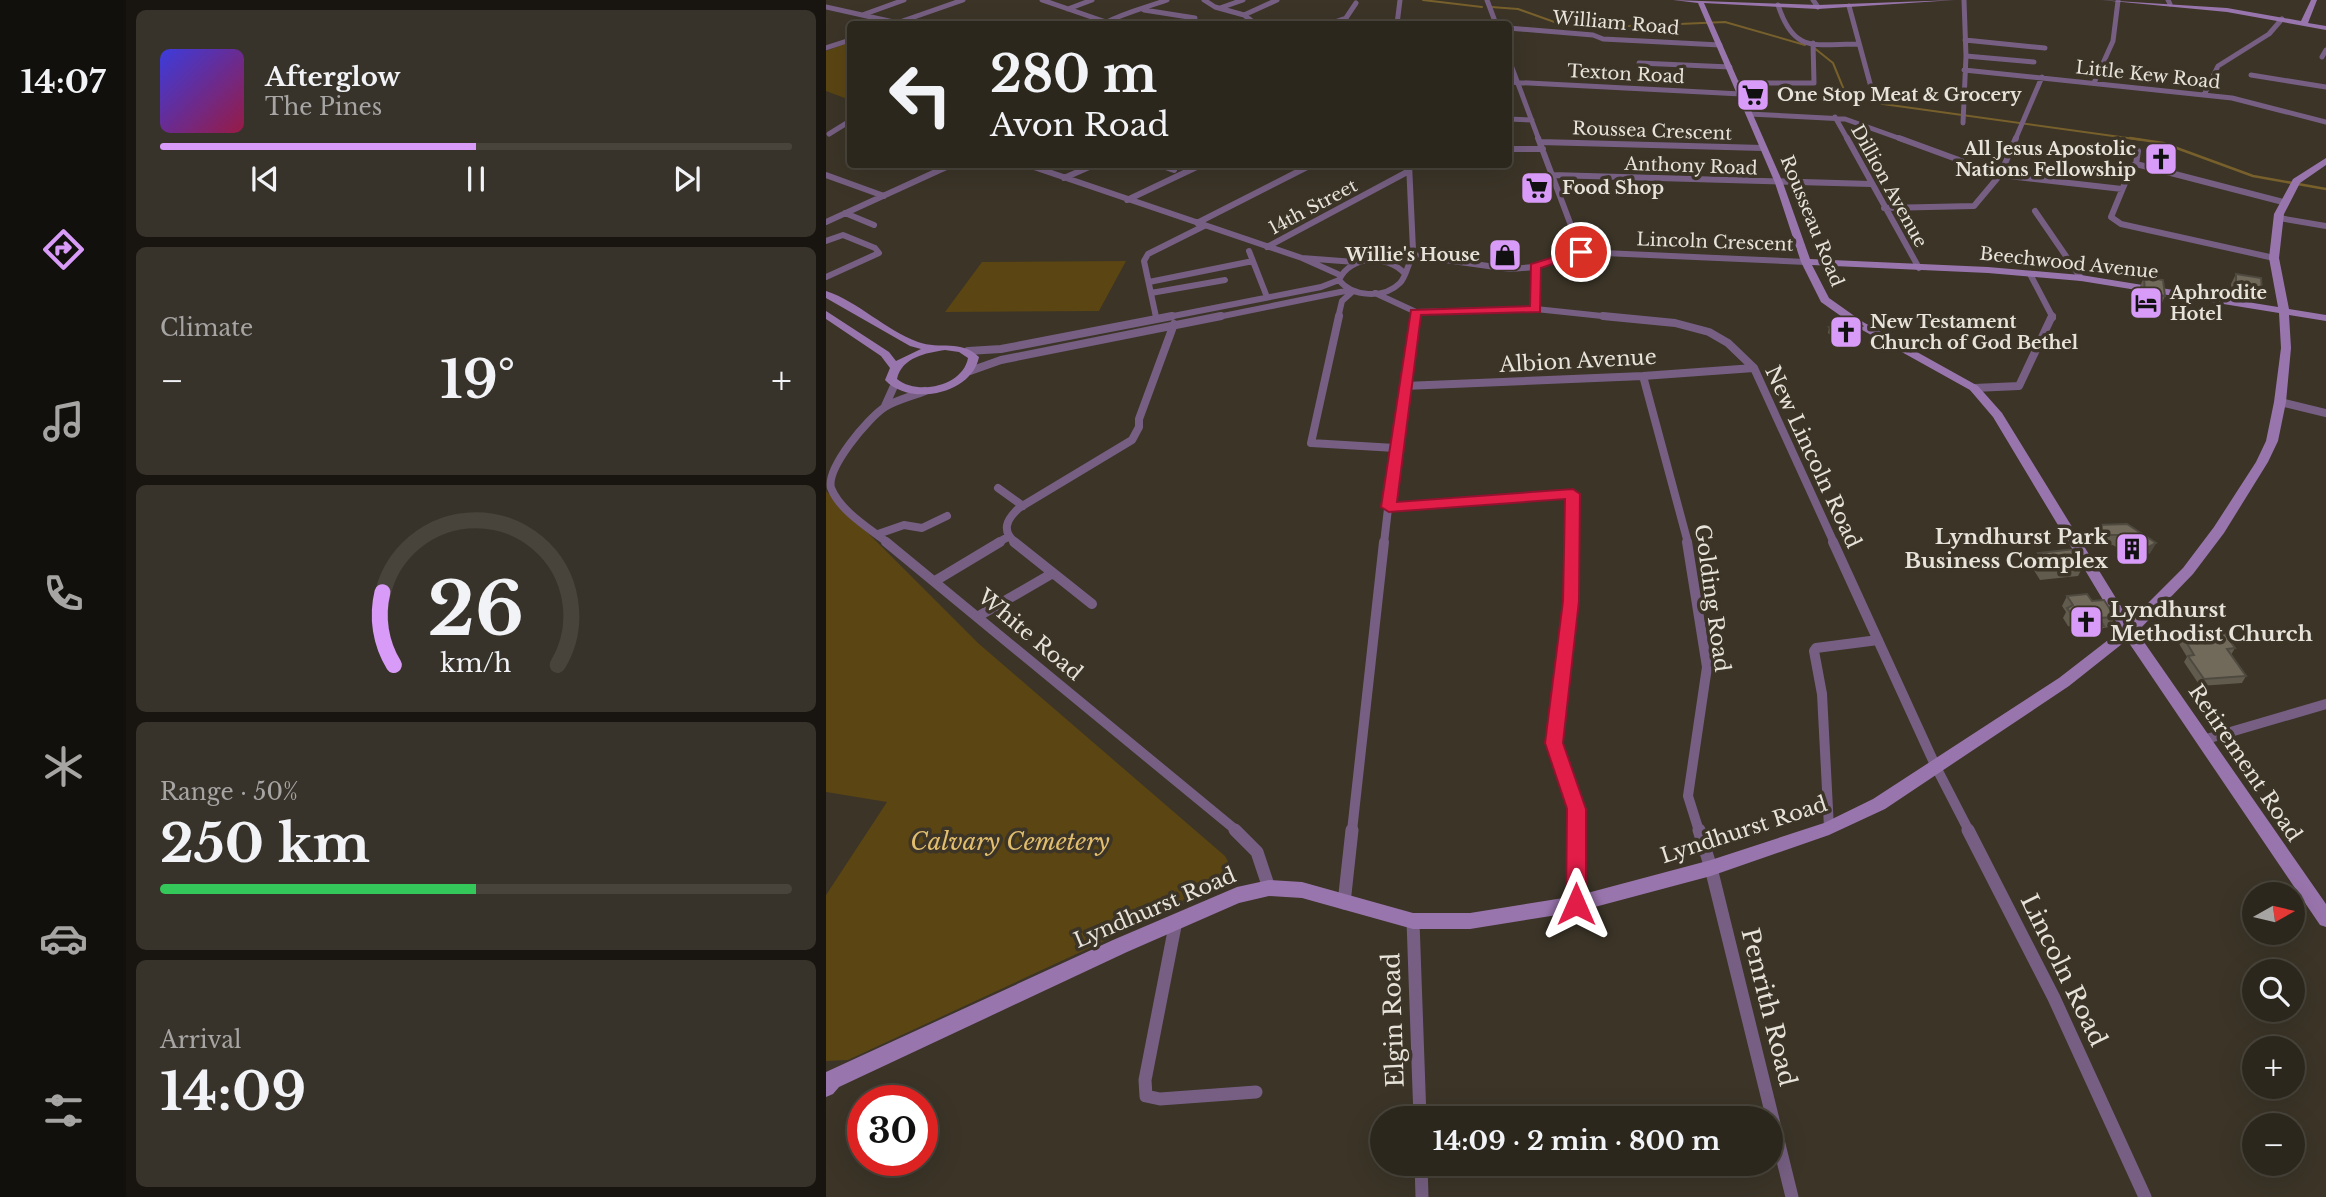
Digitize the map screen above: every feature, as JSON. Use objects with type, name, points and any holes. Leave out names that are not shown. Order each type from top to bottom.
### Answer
[{"type":"street","points":[[826,5],[838,0]]},
{"type":"street","points":[[863,15],[904,0]]},
{"type":"street","points":[[904,21],[962,0]]},
{"type":"street","points":[[1042,0],[1099,21]]},
{"type":"street","points":[[1068,9],[1091,0]]},
{"type":"street","points":[[1144,9],[1167,0]]},
{"type":"street","points":[[1204,0],[1205,3],[1244,15],[1252,21]]},
{"type":"street","points":[[1219,9],[1243,0]]},
{"type":"street","points":[[1244,15],[1277,0]]},
{"type":"street","points":[[1397,21],[1400,0]]},
{"type":"street","points":[[1487,0],[1495,21]]},
{"type":"street","points":[[1676,0],[1849,6],[1952,0]]},
{"type":"street","points":[[1963,117],[1966,56],[1964,0]]},
{"type":"street","points":[[2104,0],[2169,2],[2326,28]]},
{"type":"street","points":[[2304,23],[2314,0]]},
{"type":"street","name":"Rousseau Road","points":[[1700,1],[1779,183],[1818,289],[1838,312],[1974,388],[1998,415],[2129,631]]},
{"type":"street","points":[[2094,83],[2113,41],[2118,1]]},
{"type":"street","points":[[1345,20],[1354,11],[1356,3]]},
{"type":"street","points":[[826,5],[885,21]]},
{"type":"street","points":[[1778,5],[1791,35],[1814,46],[1860,44]]},
{"type":"street","points":[[1849,6],[1871,87]]},
{"type":"street","points":[[1108,21],[1133,9],[1195,18],[1190,21]]},
{"type":"street","points":[[2204,95],[2218,66],[2269,34],[2282,19]]},
{"type":"street","points":[[1341,21],[1350,21]]},
{"type":"street","name":"William Road","points":[[1512,28],[1593,35],[1603,39],[1720,45]]},
{"type":"street","points":[[1965,40],[2045,48]]},
{"type":"street","points":[[826,45],[847,42]]},
{"type":"street","name":"Texton Road","points":[[1512,82],[1739,88],[1814,83],[1814,46]]},
{"type":"street","points":[[2322,57],[2326,50]]},
{"type":"street","points":[[1966,56],[2034,62]]},
{"type":"street","points":[[1639,63],[1730,67]]},
{"type":"street","points":[[1512,67],[1581,252]]},
{"type":"street","name":"Little Kew Road","points":[[1964,70],[2204,95],[2251,102],[2326,121]]},
{"type":"street","points":[[2251,75],[2326,87]]},
{"type":"street","points":[[1884,208],[1974,206],[2000,176],[2042,77]]},
{"type":"street","points":[[1749,114],[1845,118],[2000,176],[2122,188]]},
{"type":"street","name":"Dillion Avenue","points":[[1835,117],[1919,268]]},
{"type":"street","points":[[1512,119],[1532,120]]},
{"type":"street","points":[[827,134],[847,123]]},
{"type":"street","points":[[827,134],[847,129]]},
{"type":"street","name":"Roussea Crescent","points":[[1512,149],[1541,145],[1763,148]]},
{"type":"street","points":[[2138,150],[2136,164],[2132,166],[2111,217],[2117,223],[2274,258]]},
{"type":"street","name":"Lyndhurst Road","points":[[826,1087],[832,1080],[1176,920],[1237,895],[1269,888],[1302,890],[1344,904],[1413,921],[1470,921],[1576,904],[1711,868],[1829,828],[1879,804],[2064,682],[2129,631],[2188,571],[2219,530],[2262,462],[2272,441],[2280,402],[2286,348],[2284,310],[2274,258],[2283,202],[2293,184],[2326,161]]},
{"type":"street","points":[[2136,164],[2283,202]]},
{"type":"street","points":[[826,222],[944,168]]},
{"type":"street","points":[[1036,168],[1302,258],[1339,278],[1351,291]]},
{"type":"street","points":[[1064,178],[1087,168]]},
{"type":"street","points":[[1168,168],[1174,170]]},
{"type":"street","points":[[1127,200],[1195,168]]},
{"type":"street","points":[[1156,317],[1144,261],[1148,254],[1306,168]]},
{"type":"street","points":[[1404,309],[1399,296],[1404,277],[1414,257],[1409,168]]},
{"type":"street","name":"14th Street","points":[[1266,247],[1409,168]]},
{"type":"street","points":[[826,175],[884,195]]},
{"type":"street","name":"Anthony Road","points":[[1552,175],[1871,184]]},
{"type":"street","points":[[2035,211],[2081,278]]},
{"type":"street","points":[[845,213],[874,225]]},
{"type":"street","points":[[2279,218],[2326,226]]},
{"type":"street","points":[[826,241],[843,235],[875,248],[878,253],[826,277]]},
{"type":"street","points":[[1249,251],[1267,297]]},
{"type":"street","name":"Lincoln Crescent","points":[[1302,258],[1360,262],[1414,257],[1510,268],[1535,267],[1581,252],[1806,262]]},
{"type":"street","points":[[1149,282],[1253,261]]},
{"type":"street","points":[[1373,261],[1395,264],[1404,277]]},
{"type":"street","points":[[1360,262],[1348,267],[1339,278],[1321,287],[1001,349],[935,349],[908,358],[895,367],[891,380],[894,386],[925,391],[956,382],[970,371],[1001,359],[1351,291],[1375,293],[1392,288],[1404,277]]},
{"type":"street","name":"Beechwood Avenue","points":[[1806,262],[2081,278],[2326,318]]},
{"type":"street","points":[[1535,267],[1536,309]]},
{"type":"street","points":[[1974,388],[2019,387],[2023,381],[2053,318],[2031,274]]},
{"type":"street","points":[[1151,293],[1225,279]]},
{"type":"street","points":[[1351,291],[1342,301],[1311,443],[1395,448]]},
{"type":"street","name":"New Lincoln Road","points":[[1375,293],[1404,309],[1416,312],[1536,309],[1675,323],[1709,332],[1728,343],[1754,368],[1936,767]]},
{"type":"street","points":[[826,294],[914,344],[935,349]]},
{"type":"street","points":[[1344,904],[1395,448],[1416,312]]},
{"type":"street","points":[[826,314],[885,354],[895,367]]},
{"type":"street","points":[[1092,604],[1008,537],[1004,531],[1006,523],[1023,506],[1132,440],[1139,427],[1139,419],[1174,324]]},
{"type":"street","points":[[968,351],[974,357],[970,371]]},
{"type":"street","name":"Albion Avenue","points":[[1404,386],[1643,376],[1754,368]]},
{"type":"street","name":"Golding Road","points":[[1643,376],[1691,555],[1707,667],[1703,710],[1688,796],[1711,868]]},
{"type":"street","name":"White Road","points":[[894,386],[885,407],[841,453],[829,478],[829,485],[837,501],[1246,839],[1256,852],[1269,888]]},
{"type":"street","name":"White Road","points":[[885,407],[925,391]]},
{"type":"street","points":[[2280,402],[2326,413]]},
{"type":"street","points":[[998,488],[1023,506]]},
{"type":"street","points":[[1389,507],[1573,494],[1571,601],[1554,743],[1576,809],[1576,904]]},
{"type":"street","points":[[878,534],[904,525],[922,528],[947,516]]},
{"type":"street","points":[[935,581],[1008,537]]},
{"type":"street","points":[[977,617],[1053,573]]},
{"type":"street","name":"Retirement Road","points":[[2129,631],[2326,919]]},
{"type":"street","points":[[1829,828],[1822,694],[1814,651],[1816,648],[1878,640]]},
{"type":"street","points":[[2203,740],[2326,704]]},
{"type":"street","name":"Lincoln Road","points":[[1936,767],[2054,998],[2145,1197]]},
{"type":"street","name":"Penrith Road","points":[[1711,868],[1792,1197]]},
{"type":"street","points":[[1176,920],[1145,1080],[1146,1096],[1160,1099],[1256,1091]]},
{"type":"street","name":"Elgin Road","points":[[1413,921],[1420,1106]]},
{"type":"street","points":[[1421,1176],[1422,1197]]},
{"type":"green space","points":[[847,43],[847,99],[826,91],[826,51]]},
{"type":"green space","points":[[1126,261],[1099,311],[945,312],[982,262]]},
{"type":"green space","name":"Calvary Cemetery","points":[[826,491],[978,643],[1225,856],[1234,873],[1219,888],[848,1060],[826,1061],[826,895],[887,802],[826,792]]},
{"type":"building","points":[[2236,274],[2261,278],[2262,290],[2236,286]]},
{"type":"building","points":[[2144,277],[2163,280],[2165,296],[2145,293]]},
{"type":"building","points":[[1851,319],[1862,326],[1839,334],[1829,327]]},
{"type":"building","points":[[2127,524],[2156,543],[2141,551],[2118,535],[2104,535],[2098,525]]},
{"type":"building","points":[[2076,549],[2085,563],[2046,566],[2038,553]]},
{"type":"building","points":[[2087,594],[2092,601],[2104,600],[2115,617],[2099,618],[2104,626],[2087,628],[2080,618],[2073,616],[2067,608],[2073,605],[2067,596]]},
{"type":"building","points":[[2221,628],[2235,648],[2227,649],[2246,676],[2204,679],[2188,656],[2194,655],[2179,630]]},
{"type":"waterway","points":[[1423,0],[1482,7]]},
{"type":"waterway","points":[[1491,7],[1518,9],[1560,24],[1588,28],[1725,22],[1805,45]]},
{"type":"waterway","points":[[1813,47],[1833,63],[1844,90],[1883,104],[2142,140]]},
{"type":"waterway","points":[[2130,138],[2163,143],[2253,176],[2326,189]]},
{"type":"place","name":"One Stop Meat & Grocery","points":[[1753,95]]},
{"type":"place","name":"All Jesus Apostolic Nations Fellowship","points":[[2161,159]]},
{"type":"place","name":"Food Shop","points":[[1537,188]]},
{"type":"place","name":"Willie's House","points":[[1505,255]]},
{"type":"place","name":"Aphrodite Hotel","points":[[2146,303]]},
{"type":"place","name":"New Testament Church of God Bethel","points":[[1846,332]]},
{"type":"place","name":"Lyndhurst Park Business Complex","points":[[2132,549]]},
{"type":"place","name":"Lyndhurst Methodist Church","points":[[2086,622]]},
{"type":"route","points":[[1576,904],[1576,809],[1554,743],[1571,601],[1573,494],[1389,507],[1416,312],[1536,309],[1535,267],[1581,252]]}]
